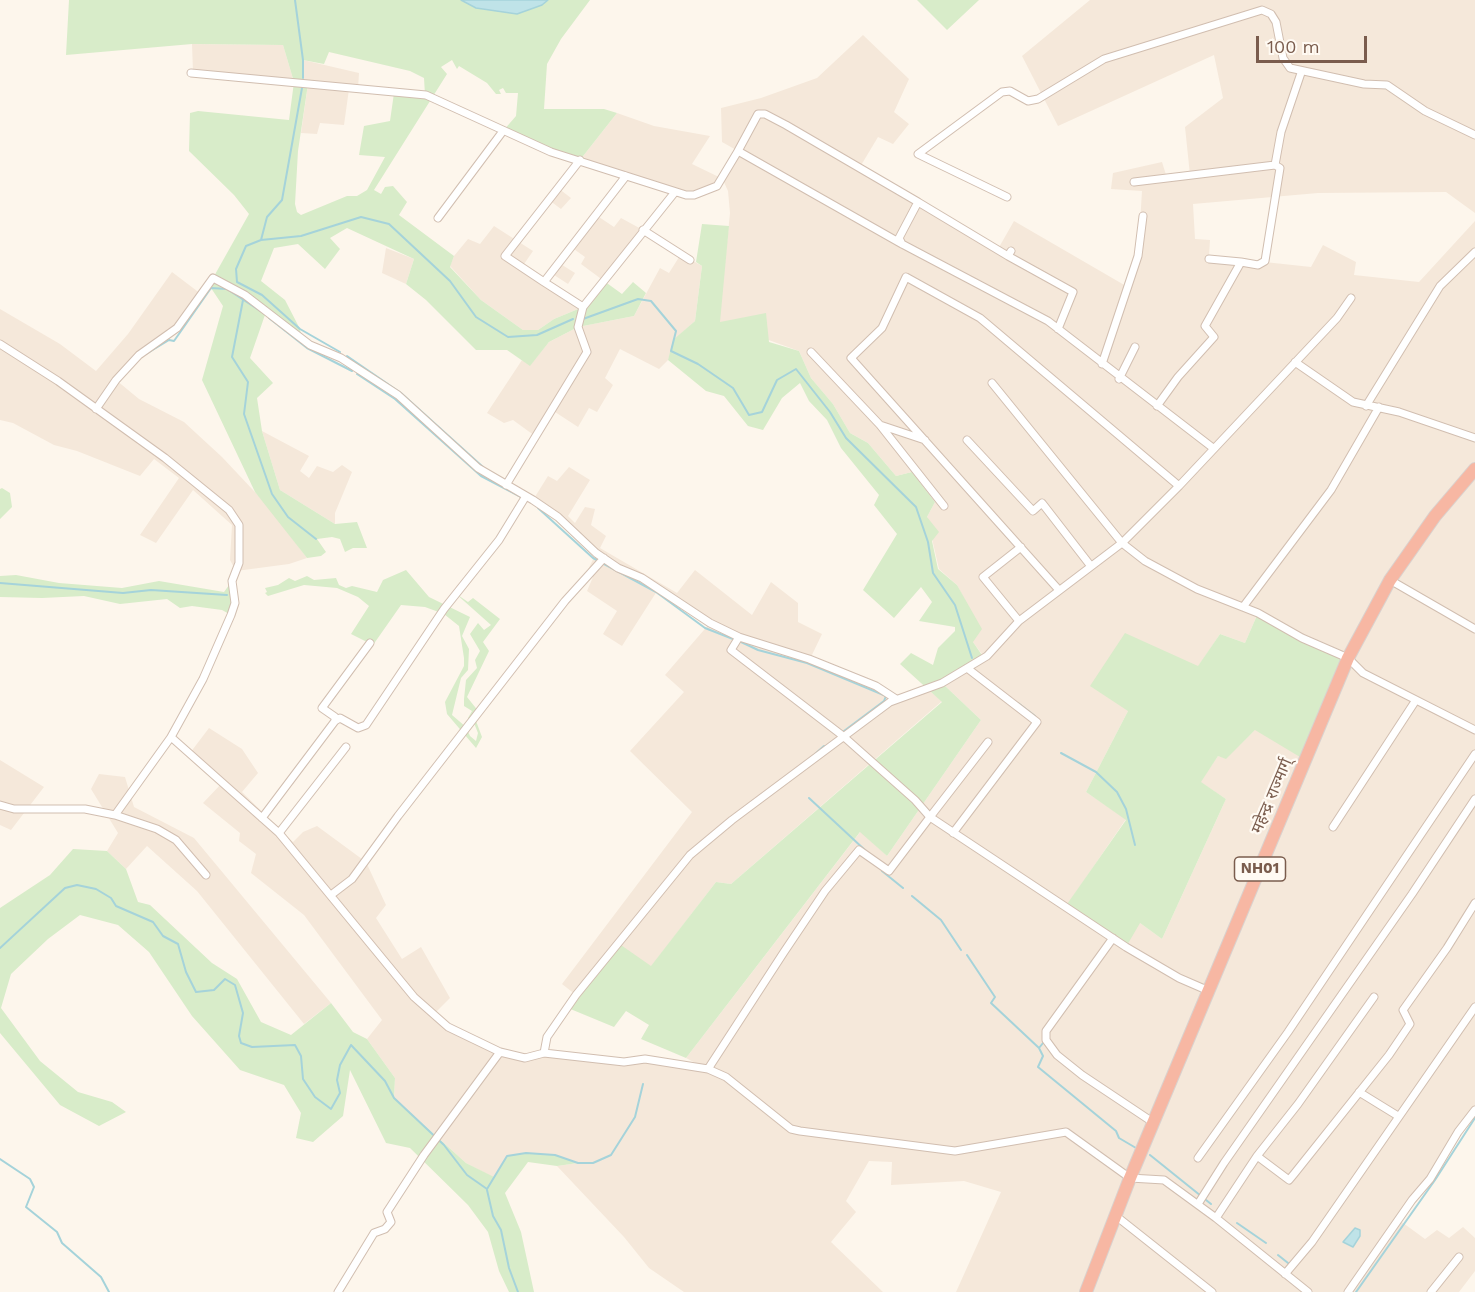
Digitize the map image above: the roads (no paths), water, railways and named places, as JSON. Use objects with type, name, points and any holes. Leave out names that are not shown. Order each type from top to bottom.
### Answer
[{"type":"highway","name":"महेन्द्र राज्मार्ग्","points":[[1086,1292],[1130,1178],[1348,658],[1390,580],[1435,516],[1475,469]]},
{"type":"street","points":[[1007,197],[918,154],[1002,92],[1010,91],[1028,101],[1038,99],[1104,59],[1262,10],[1271,14],[1276,22],[1283,58],[1290,69],[1301,73],[1387,86],[1425,111],[1475,135]]},
{"type":"street","points":[[191,73],[426,95],[551,152],[675,192],[694,195],[717,186],[758,114],[765,114],[1073,292],[1058,329]]},
{"type":"street","points":[[1275,165],[1281,132],[1301,73]]},
{"type":"street","points":[[438,218],[503,131]]},
{"type":"street","points":[[738,151],[1058,329],[1119,379],[1213,448]]},
{"type":"street","points":[[580,160],[505,256],[583,306]]},
{"type":"street","points":[[1134,182],[1275,165],[1280,168],[1265,261],[1258,265],[1209,259]]},
{"type":"street","points":[[544,282],[626,176]]},
{"type":"street","points":[[506,485],[587,352],[578,327],[583,306],[675,192]]},
{"type":"street","points":[[902,244],[899,238],[918,202]]},
{"type":"street","points":[[1102,364],[1138,256],[1143,216]]},
{"type":"street","points":[[643,230],[690,260]]},
{"type":"street","points":[[1366,406],[1440,286],[1475,252]]},
{"type":"street","points":[[1157,406],[1178,377],[1214,337],[1205,326],[1241,262]]},
{"type":"street","points":[[1059,589],[851,358],[882,328],[906,277],[980,318],[1179,486]]},
{"type":"street","points":[[96,409],[116,380],[139,355],[177,328],[213,278],[245,295],[310,345],[341,358],[398,395],[478,468],[558,517],[604,558],[659,588],[710,623],[739,637],[809,659],[876,686],[896,699]]},
{"type":"street","points":[[544,1053],[547,1037],[576,994],[690,855],[843,736],[896,699],[942,683],[987,656],[1019,621],[1122,543],[1179,486],[1295,362],[1351,298]]},
{"type":"street","points":[[0,344],[12,349],[174,466],[229,510],[239,525],[239,563],[232,581],[235,603],[218,649],[171,737],[115,815]]},
{"type":"street","points":[[1119,379],[1135,347]]},
{"type":"street","points":[[811,352],[880,425],[944,506]]},
{"type":"street","points":[[1295,362],[1353,402],[1379,407],[1475,438]]},
{"type":"street","points":[[992,383],[1122,543],[1145,561],[1197,589],[1243,607],[1302,638],[1348,658],[1363,673],[1475,730]]},
{"type":"street","points":[[1243,607],[1331,490],[1379,407]]},
{"type":"street","points":[[880,425],[927,441]]},
{"type":"street","points":[[968,440],[1033,511],[1042,503],[1090,566]]},
{"type":"street","points":[[262,818],[335,721],[340,718],[358,728],[366,725],[444,609],[499,540],[526,496]]},
{"type":"street","points":[[1019,621],[983,577],[1021,546]]},
{"type":"street","points":[[331,895],[352,879],[398,816],[565,601],[604,558]]},
{"type":"street","points":[[1390,580],[1475,629]]},
{"type":"street","points":[[739,637],[731,650],[843,736],[915,800],[930,817],[1042,894],[1159,967],[1209,991]]},
{"type":"street","points":[[335,721],[335,717],[322,708],[370,643]]},
{"type":"street","points":[[953,833],[1037,722],[967,668]]},
{"type":"street","points":[[1333,827],[1416,700]]},
{"type":"street","points":[[171,737],[279,833],[414,997],[448,1027],[500,1052],[525,1058],[544,1053],[624,1062],[645,1059],[708,1069],[726,1077],[791,1129],[955,1151],[1066,1132],[1130,1178],[1164,1180],[1198,1204],[1308,1292]]},
{"type":"street","points":[[708,1069],[802,924],[859,850],[889,871],[988,742]]},
{"type":"street","points":[[279,833],[346,747]]},
{"type":"street","points":[[1198,1158],[1288,1032],[1475,754]]},
{"type":"street","points":[[1198,1204],[1224,1163],[1412,894],[1475,798]]},
{"type":"street","points":[[0,805],[14,809],[85,809],[115,815],[157,829],[176,840],[206,875]]},
{"type":"street","points":[[1257,1156],[1289,1180],[1410,1024],[1403,1010],[1448,948],[1475,903]]},
{"type":"street","points":[[1113,938],[1046,1031],[1046,1040],[1057,1055],[1082,1075],[1154,1123]]},
{"type":"street","points":[[1216,1218],[1257,1156],[1311,1088],[1374,997]]},
{"type":"street","points":[[1285,1274],[1312,1242],[1475,1007]]},
{"type":"street","points":[[338,1292],[374,1233],[385,1229],[391,1222],[387,1212],[424,1155],[500,1052]]},
{"type":"street","points":[[1359,1092],[1398,1116]]},
{"type":"street","points":[[1348,1292],[1412,1200],[1430,1179],[1458,1132],[1475,1110]]},
{"type":"street","points":[[1116,1216],[1212,1292]]},
{"type":"street","points":[[1431,1292],[1459,1257]]},
{"type":"water","points":[[461,0],[548,0],[542,5],[517,14],[476,8]]},
{"type":"water","points":[[1355,1228],[1360,1230],[1360,1236],[1353,1247],[1343,1242]]},
{"type":"waterway","points":[[295,0],[303,60],[303,78]]},
{"type":"waterway","points":[[302,88],[282,200],[267,217],[261,240],[301,236],[361,217],[389,224],[450,281],[476,317],[508,337],[537,335],[573,319]]},
{"type":"waterway","points":[[261,240],[246,246],[236,269],[237,282],[262,295],[300,329],[340,352]]},
{"type":"waterway","points":[[146,354],[169,340],[174,341],[211,288],[227,289],[265,314]]},
{"type":"waterway","points":[[583,319],[638,299],[651,301],[676,331],[671,351],[698,364],[733,388],[749,415],[762,412],[777,380],[796,369],[830,412],[846,438],[916,507],[928,542],[933,573],[955,605],[972,658]]},
{"type":"waterway","points":[[243,300],[232,357],[248,382],[244,414],[272,494],[288,517],[316,539]]},
{"type":"waterway","points":[[269,318],[307,348],[352,371]]},
{"type":"waterway","points":[[347,356],[401,393],[483,467]]},
{"type":"waterway","points":[[357,374],[395,399],[481,476],[523,498]]},
{"type":"waterway","points":[[538,508],[593,558],[656,592],[705,628],[733,639]]},
{"type":"waterway","points":[[0,583],[123,593],[151,590],[227,595]]},
{"type":"waterway","points":[[739,641],[758,650],[807,663],[886,696],[884,701],[844,731]]},
{"type":"waterway","points":[[1018,703],[1035,716]]},
{"type":"waterway","points":[[815,754],[824,746]]},
{"type":"waterway","points":[[1061,753],[1096,772],[1117,792],[1126,809],[1135,845]]},
{"type":"waterway","points":[[809,798],[866,851]]},
{"type":"waterway","points":[[882,871],[903,888]]},
{"type":"waterway","points":[[0,948],[65,888],[77,885],[96,889],[111,898],[116,906],[153,922],[163,936],[178,944],[186,972],[196,992],[214,990],[225,979],[235,985],[243,1013],[239,1036],[241,1043],[252,1047],[295,1045],[301,1056],[303,1079],[315,1097],[331,1109],[340,1093],[337,1080],[340,1065],[351,1045],[385,1081],[394,1098],[444,1145],[467,1175],[487,1189],[507,1156],[526,1153],[555,1155],[578,1163],[593,1163],[611,1155],[635,1117],[643,1084]]},
{"type":"waterway","points":[[912,896],[941,920],[961,950]]},
{"type":"waterway","points":[[967,955],[995,997],[991,1003],[1039,1048]]},
{"type":"waterway","points":[[1043,1043],[1039,1048],[1043,1056],[1038,1067],[1116,1131],[1119,1138],[1136,1148]]},
{"type":"waterway","points":[[1356,1292],[1435,1180],[1475,1118]]},
{"type":"waterway","points":[[1150,1155],[1211,1204]]},
{"type":"waterway","points":[[0,1159],[30,1179],[34,1187],[26,1207],[57,1232],[62,1243],[101,1277],[109,1292]]},
{"type":"waterway","points":[[487,1190],[493,1216],[501,1230],[509,1268],[518,1292]]},
{"type":"waterway","points":[[1237,1223],[1266,1243]]},
{"type":"waterway","points":[[1278,1255],[1288,1263]]}]
